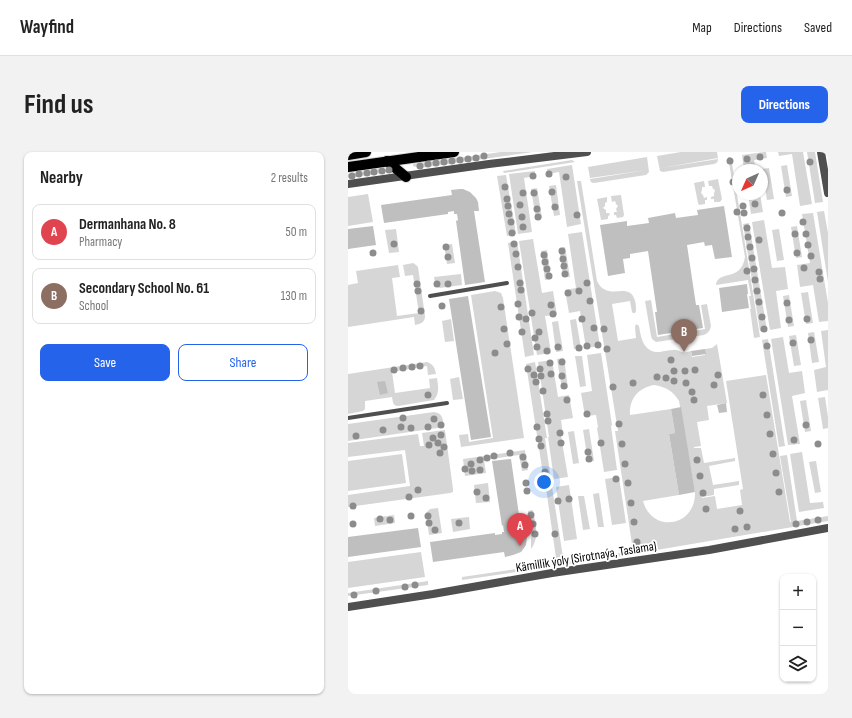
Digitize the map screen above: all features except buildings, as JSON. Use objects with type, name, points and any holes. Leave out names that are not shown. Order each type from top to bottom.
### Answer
[{"type":"main road","points":[[348,155],[366,152]]},
{"type":"main road","points":[[348,167],[454,152]]},
{"type":"main road","points":[[387,161],[406,177]]},
{"type":"street","points":[[348,184],[587,152]]},
{"type":"street","points":[[821,152],[828,193]]},
{"type":"street","name":"Kämillik ýoly (Sirotnaýa, Taslama)","points":[[348,607],[552,573],[709,550],[828,528]]},
{"type":"lane","points":[[430,296],[507,283]]},
{"type":"lane","points":[[348,418],[447,403]]},
{"type":"shaded area","points":[[501,152],[533,152],[420,168],[413,166],[413,164]]},
{"type":"shaded area","points":[[681,152],[717,152],[718,158],[661,168],[718,159],[718,161],[714,164],[663,172],[660,171],[657,156]]},
{"type":"shaded area","points":[[766,152],[767,158],[754,160],[755,164],[743,164],[742,155]]},
{"type":"shaded area","points":[[778,152],[803,152],[812,204],[800,206],[792,154],[779,156]]},
{"type":"shaded area","points":[[807,152],[815,152],[823,202],[815,203]]},
{"type":"shaded area","points":[[647,157],[649,172],[646,175],[594,183],[590,181],[590,179],[647,170],[590,178],[588,167]]},
{"type":"shaded area","points":[[728,157],[731,157],[732,181]]},
{"type":"shaded area","points":[[572,160],[575,162],[504,173],[503,171]]},
{"type":"shaded area","points":[[572,165],[581,224],[567,227],[559,172],[547,174],[547,169]]},
{"type":"shaded area","points":[[787,165],[792,196],[786,197],[781,166]]},
{"type":"shaded area","points":[[768,168],[774,199],[768,200]]},
{"type":"shaded area","points":[[379,169],[390,171],[348,178],[348,174]]},
{"type":"shaded area","points":[[535,171],[535,176],[524,178],[532,232],[518,234],[509,174]]},
{"type":"shaded area","points":[[506,175],[516,234],[507,236],[497,176]]},
{"type":"shaded area","points":[[718,179],[722,199],[720,202],[714,202],[714,199],[711,199],[711,197],[714,196],[715,190],[712,186],[709,186],[708,181]]},
{"type":"shaded area","points":[[577,181],[581,181],[597,281],[601,287],[606,290],[622,291],[631,294],[635,301],[635,313],[632,312],[630,301],[612,304],[618,341],[636,338],[636,324],[639,326],[644,344],[647,348],[655,352],[674,350],[684,352],[691,351],[692,357],[705,355],[705,349],[712,348],[717,344],[727,403],[707,406],[709,420],[697,422],[701,446],[694,448],[701,448],[704,463],[735,458],[735,461],[709,466],[713,485],[739,481],[739,485],[714,489],[714,495],[702,498],[715,496],[717,509],[742,505],[740,490],[743,489],[726,381],[766,375],[790,522],[780,456],[787,455],[797,521],[828,516],[828,521],[569,564],[569,561],[633,551],[615,431],[618,431]],"holes":[[[648,386],[666,388],[672,392],[679,401],[695,492],[693,504],[689,513],[681,519],[673,522],[664,522],[655,518],[648,512],[643,501],[679,495],[669,434],[675,433],[671,409],[630,415],[631,404],[636,395]]]},
{"type":"shaded area","points":[[704,181],[705,187],[702,187],[701,193],[704,198],[707,197],[707,200],[705,200],[705,204],[699,205],[694,183]]},
{"type":"shaded area","points":[[556,185],[560,215],[554,216],[549,186]]},
{"type":"shaded area","points":[[537,188],[542,218],[536,219],[531,189]]},
{"type":"shaded area","points":[[368,194],[373,222],[348,226],[348,197]]},
{"type":"shaded area","points":[[621,195],[624,215],[623,217],[617,218],[616,215],[614,215],[614,212],[617,212],[616,209],[618,206],[615,201],[612,202],[611,196]]},
{"type":"shaded area","points":[[607,197],[607,202],[603,208],[606,210],[606,213],[609,213],[610,215],[608,216],[608,219],[601,220],[597,199]]},
{"type":"shaded area","points":[[735,200],[738,200],[760,337],[754,338],[749,296],[751,296],[748,280],[716,285],[718,280],[721,278],[739,270],[743,265],[745,257]]},
{"type":"shaded area","points":[[749,200],[761,200],[763,212],[751,214]]},
{"type":"shaded area","points":[[824,211],[828,233],[828,282],[817,212]]},
{"type":"shaded area","points":[[813,213],[828,303],[828,321],[819,322],[813,285],[800,287],[797,265],[810,263],[802,214]]},
{"type":"shaded area","points":[[764,220],[772,268],[785,267],[788,289],[776,291],[781,328],[770,330],[752,222]]},
{"type":"shaded area","points":[[749,223],[767,330],[760,331],[743,224]]},
{"type":"shaded area","points":[[797,226],[802,257],[796,258],[791,227]]},
{"type":"shaded area","points":[[396,229],[399,252],[389,253],[385,230]]},
{"type":"shaded area","points":[[779,229],[784,260],[777,261],[772,230]]},
{"type":"shaded area","points":[[582,232],[600,346],[586,348],[580,311],[569,313],[565,290],[576,288],[568,234]]},
{"type":"shaded area","points":[[533,239],[542,293],[553,291],[557,315],[545,316],[551,353],[537,355],[519,241]]},
{"type":"shaded area","points":[[517,241],[534,355],[525,357],[508,243]]},
{"type":"shaded area","points":[[452,244],[455,263],[447,264],[444,245]]},
{"type":"shaded area","points":[[565,247],[570,277],[563,277],[559,248]]},
{"type":"shaded area","points":[[547,250],[551,279],[545,280],[541,251]]},
{"type":"shaded area","points":[[413,263],[418,267],[425,316],[422,322],[415,325],[414,317],[348,327],[348,285],[358,283],[356,271],[398,265],[400,277],[392,278],[397,316],[419,313],[413,275],[405,276],[403,265]]},
{"type":"shaded area","points":[[461,274],[462,285],[440,288],[435,284],[434,277]]},
{"type":"shaded area","points":[[495,291],[501,293],[503,298],[524,438],[461,447],[459,435],[468,434],[469,442],[493,438],[471,295]]},
{"type":"shaded area","points":[[808,292],[813,323],[806,324],[801,293]]},
{"type":"shaded area","points":[[789,295],[794,326],[788,327],[783,296]]},
{"type":"shaded area","points":[[651,300],[657,337],[705,329],[701,305],[707,304],[711,326],[708,333],[704,335],[656,342],[651,336],[645,301]]},
{"type":"shaded area","points":[[451,319],[454,341],[445,342],[442,321]]},
{"type":"shaded area","points":[[576,319],[581,348],[574,349],[570,320]]},
{"type":"shaded area","points":[[558,321],[563,351],[556,352],[552,322]]},
{"type":"shaded area","points":[[828,330],[828,390],[817,392],[814,370],[826,367],[821,331]]},
{"type":"shaded area","points":[[814,332],[819,362],[812,363],[808,333]]},
{"type":"shaded area","points":[[796,335],[801,365],[794,366],[789,336]]},
{"type":"shaded area","points":[[783,337],[789,373],[802,371],[805,393],[792,396],[800,444],[788,445],[771,339]]},
{"type":"shaded area","points":[[768,339],[785,446],[779,447],[762,340]]},
{"type":"shaded area","points":[[601,353],[617,470],[604,472],[596,415],[585,416],[581,393],[592,391],[587,355]]},
{"type":"shaded area","points":[[575,356],[582,356],[586,386],[580,387]]},
{"type":"shaded area","points":[[564,358],[568,388],[562,389],[557,359]]},
{"type":"shaded area","points":[[552,360],[558,397],[569,395],[573,418],[561,420],[563,435],[561,436],[568,477],[554,479],[538,362]]},
{"type":"shaded area","points":[[427,362],[433,366],[436,374],[428,375],[427,366],[392,372],[395,393],[430,388],[429,379],[437,378],[438,392],[434,400],[398,406],[394,404],[392,397],[365,401],[365,409],[363,411],[348,414],[348,374]]},
{"type":"shaded area","points":[[535,362],[547,438],[545,438],[551,480],[544,481],[526,364]]},
{"type":"shaded area","points":[[459,377],[463,399],[453,400],[450,379]]},
{"type":"shaded area","points":[[825,397],[828,428],[823,429],[818,398]]},
{"type":"shaded area","points":[[806,400],[811,431],[805,432],[800,401]]},
{"type":"shaded area","points":[[434,412],[441,415],[444,427],[348,441],[348,424]]},
{"type":"shaded area","points":[[589,429],[594,461],[588,462],[583,430]]},
{"type":"shaded area","points":[[445,430],[453,492],[348,507],[348,495],[410,486],[405,450],[348,457],[348,443],[418,434],[420,446],[424,446],[422,433]]},
{"type":"shaded area","points":[[574,431],[579,463],[573,464],[568,432]]},
{"type":"shaded area","points":[[525,450],[528,470],[522,471],[519,455],[484,460],[486,473],[465,476],[463,459]]},
{"type":"shaded area","points":[[802,452],[810,503],[823,502],[824,508],[799,512],[790,454]]},
{"type":"shaded area","points":[[402,454],[406,483],[348,491],[348,461]]},
{"type":"shaded area","points":[[816,461],[821,492],[815,493],[809,462]]},
{"type":"shaded area","points":[[619,477],[626,523],[612,525],[605,479]]},
{"type":"shaded area","points":[[488,483],[490,502],[476,503],[474,485]]},
{"type":"shaded area","points":[[569,485],[577,539],[564,541],[556,487]]},
{"type":"shaded area","points":[[552,487],[563,557],[556,558],[546,488]]},
{"type":"shaded area","points":[[599,493],[604,527],[598,527],[593,494]]},
{"type":"shaded area","points":[[578,496],[584,496],[590,529],[583,530]]},
{"type":"shaded area","points":[[438,508],[442,533],[429,535],[426,513],[430,509]]},
{"type":"shaded area","points":[[533,510],[536,536],[534,545],[531,549],[528,511]]},
{"type":"shaded area","points":[[394,515],[395,523],[375,526],[374,518]]},
{"type":"shaded area","points":[[469,517],[470,529],[453,532],[451,519]]},
{"type":"shaded area","points":[[421,552],[425,577],[348,588],[348,562]]},
{"type":"shaded area","points":[[523,568],[523,571],[462,580],[462,577]]},
{"type":"shaded area","points":[[428,581],[428,585],[348,596],[348,593]]},
{"type":"place","name":"Secondary School No. 61","points":[[684,352]]},
{"type":"place","name":"Dermanhana No. 8","points":[[520,546]]}]
